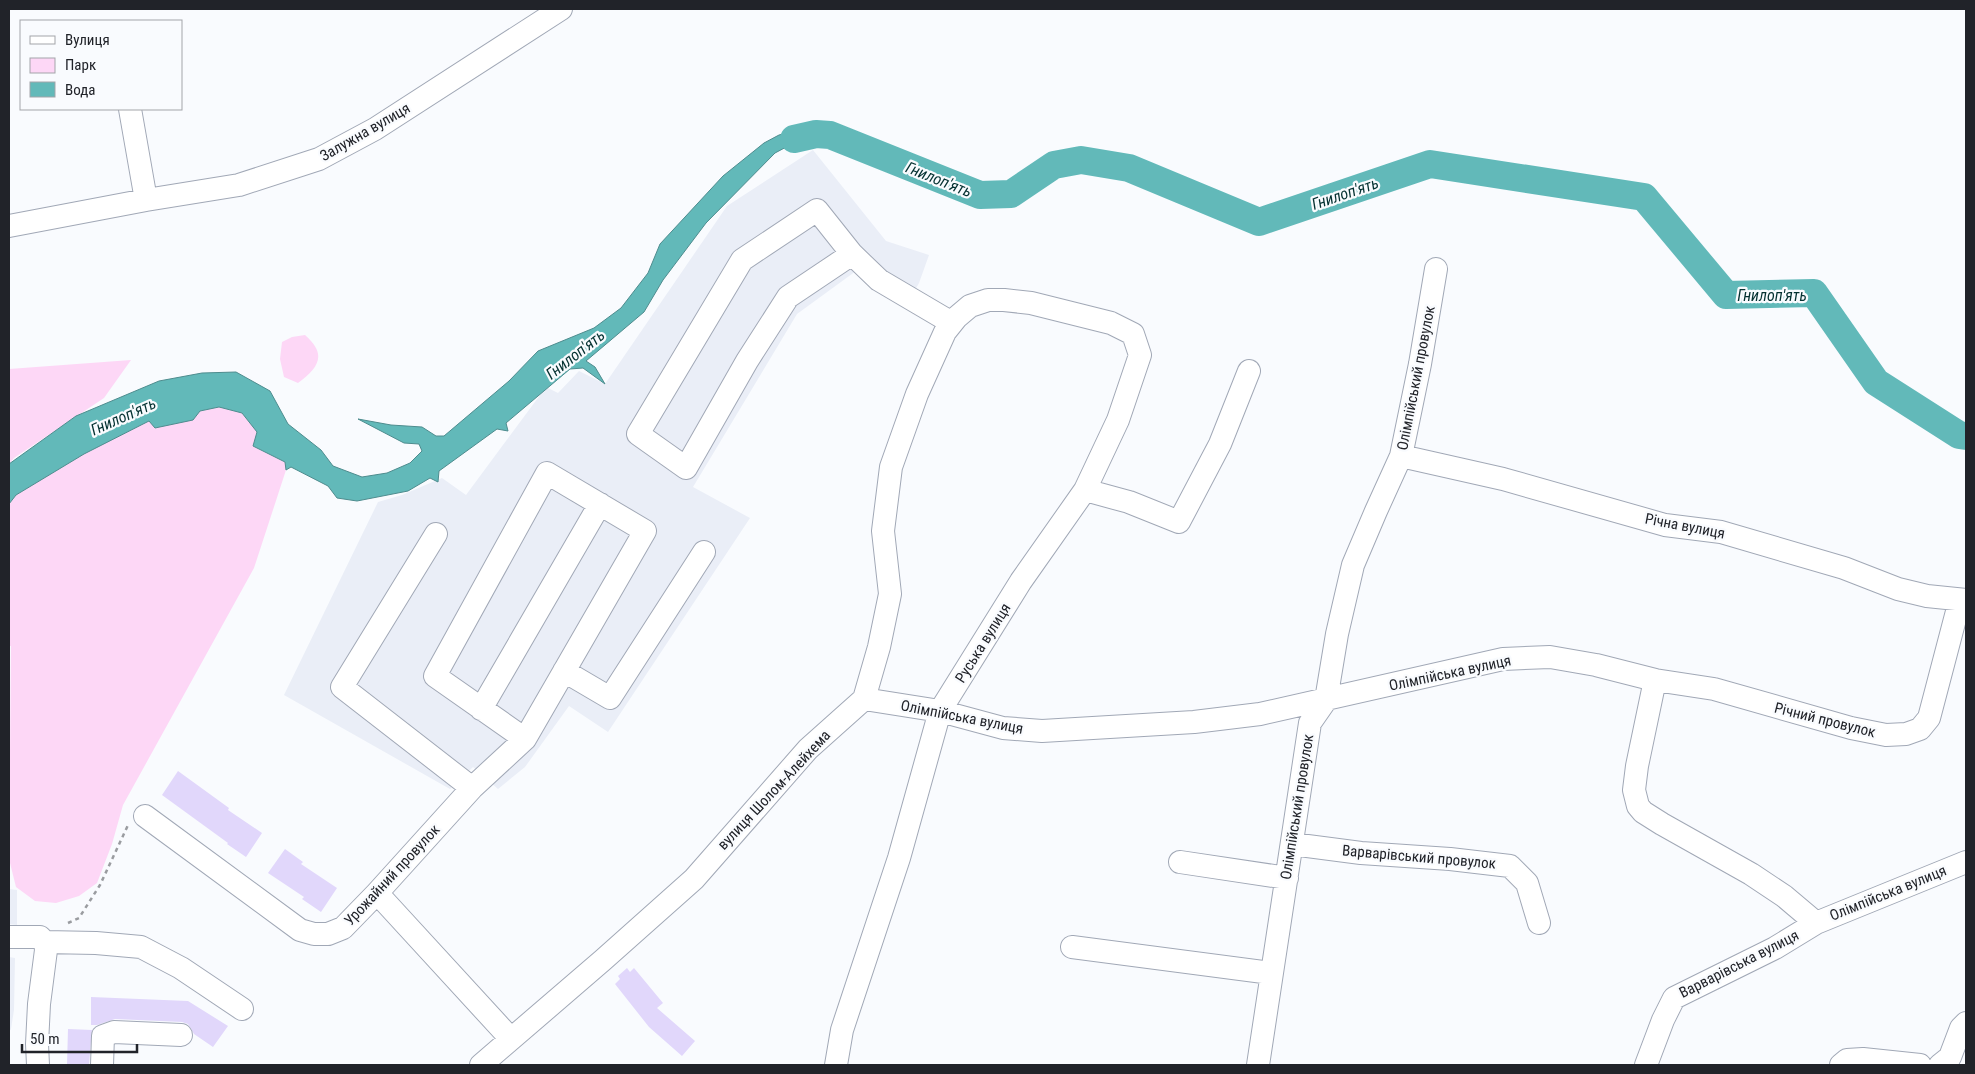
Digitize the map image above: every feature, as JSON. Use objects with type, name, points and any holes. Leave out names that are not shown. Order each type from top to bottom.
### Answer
[{"type":"street","name":"Залужна вулиця","points":[[9,226],[146,200],[239,185],[319,159],[375,129],[562,9]]},
{"type":"street","points":[[130,110],[146,200]]},
{"type":"street","points":[[852,254],[788,297],[747,361],[686,468],[638,434],[742,260],[817,210],[852,254],[879,280],[952,323]]},
{"type":"street","name":"Олімпійський провулок","points":[[1258,1065],[1310,723],[1326,700],[1353,565],[1376,510],[1402,456],[1436,268]]},
{"type":"street","points":[[864,699],[879,647],[890,594],[884,531],[891,467],[917,394],[945,332],[957,317],[970,306],[988,300],[1004,300],[1032,303],[1111,323],[1133,334],[1140,355],[1118,420],[1085,490],[1129,502],[1179,522],[1220,444],[1249,371]]},
{"type":"street","name":"Річна вулиця","points":[[1402,456],[1503,479],[1665,525],[1721,532],[1844,568],[1898,589],[1927,596],[1963,600]]},
{"type":"street","points":[[481,708],[600,504],[547,472],[435,676],[525,739]]},
{"type":"street","name":"Руська вулиця","points":[[836,1065],[842,1030],[899,858],[940,711],[1021,581],[1085,490]]},
{"type":"street","name":"Урожайний провулок","points":[[145,816],[300,930],[314,934],[328,934],[343,928],[472,788],[525,739],[645,530],[600,504]]},
{"type":"street","points":[[436,534],[342,687],[472,788]]},
{"type":"street","points":[[564,671],[610,698],[704,552]]},
{"type":"street","name":"Річний провулок","points":[[1655,680],[1714,689],[1851,728],[1886,735],[1906,734],[1920,729],[1928,718],[1963,600]]},
{"type":"street","name":"Олімпійська вулиця","points":[[864,699],[940,711],[1003,728],[1042,732],[1194,722],[1260,714],[1502,659],[1550,657],[1596,665],[1655,680],[1637,766],[1634,790],[1638,806],[1643,812],[1662,824],[1751,874],[1784,896],[1816,923],[1966,862]]},
{"type":"street","name":"вулиця Шолом-Алейхема","points":[[491,1063],[510,1039],[604,960],[694,878],[808,749],[864,699]]},
{"type":"street","name":"Варварівський провулок","points":[[1292,844],[1361,853],[1450,859],[1510,866],[1527,883],[1539,923]]},
{"type":"street","points":[[1180,862],[1287,878]]},
{"type":"street","points":[[377,893],[510,1039]]},
{"type":"street","name":"Варварівська вулиця","points":[[1646,1065],[1663,1020],[1674,998],[1775,948],[1816,923]]},
{"type":"street","points":[[9,937],[96,942],[141,947],[181,968],[242,1009]]},
{"type":"street","points":[[38,1065],[36,1044],[46,950],[42,939]]},
{"type":"street","points":[[1072,947],[1271,973]]},
{"type":"street","points":[[1940,1065],[1950,1057],[1963,1025]]},
{"type":"street","points":[[102,1065],[103,1036],[114,1032],[181,1034]]},
{"type":"street","points":[[1841,1065],[1847,1060],[1863,1059],[1920,1065]]},
{"type":"path","points":[[42,939],[79,918],[100,885],[134,811],[145,816]]},
{"type":"shaded area","points":[[813,150],[886,241],[929,255],[919,283],[910,299],[856,271],[797,314],[693,487],[750,518],[608,732],[569,706],[525,767],[498,789],[473,767],[450,789],[284,695],[378,502],[402,495],[442,478],[466,495],[546,387],[558,393],[579,371],[605,384],[727,206]]},
{"type":"shaded area","points":[[9,889],[17,890],[17,925],[9,924]]},
{"type":"shaded area","points":[[9,957],[15,958],[14,1010],[9,1032]]},
{"type":"green space","points":[[305,335],[316,349],[318,361],[311,372],[298,383],[284,377],[280,359],[282,342],[292,337]]},
{"type":"green space","points":[[131,360],[104,398],[14,458],[9,464],[9,369]]},
{"type":"green space","points":[[219,407],[242,413],[257,432],[253,446],[285,462],[286,470],[254,568],[123,805],[112,844],[97,883],[79,896],[56,903],[35,901],[16,887],[9,859],[11,646],[9,646],[9,504],[16,495],[84,454],[149,421],[156,428],[200,411]]},
{"type":"water","points":[[799,130],[814,130],[830,135],[790,145],[775,153],[706,223],[663,280],[644,312],[586,361],[595,367],[605,384],[583,368],[570,369],[506,423],[508,431],[497,429],[439,471],[438,482],[430,478],[408,491],[357,501],[337,498],[328,486],[291,467],[286,470],[285,462],[253,446],[257,432],[242,413],[219,407],[200,411],[193,420],[155,428],[149,421],[84,454],[16,495],[9,504],[9,464],[76,416],[159,381],[202,373],[236,372],[270,391],[288,424],[321,450],[333,466],[362,477],[387,473],[410,463],[422,451],[419,444],[404,443],[358,419],[391,425],[422,427],[436,436],[444,436],[509,381],[538,351],[594,328],[621,308],[648,273],[660,244],[723,176],[764,143],[779,135]]},
{"type":"building","points":[[178,771],[229,808],[228,810],[262,833],[246,857],[162,795]]},
{"type":"building","points":[[285,849],[303,862],[301,864],[337,888],[321,912],[302,899],[304,897],[268,873]]},
{"type":"building","points":[[627,968],[630,972],[634,968],[663,1003],[657,1008],[695,1041],[682,1056],[649,1027],[615,984],[620,979],[618,976]]},
{"type":"building","points":[[91,997],[188,1001],[228,1026],[213,1047],[194,1034],[188,1024],[182,1022],[115,1019],[91,1025]]},
{"type":"building","points":[[68,1029],[92,1030],[89,1065],[67,1065]]},
{"type":"waterway","name":"Гнилоп'ять","points":[[794,139],[816,134],[830,135],[980,195],[1011,194],[1054,165],[1081,160],[1129,168],[1259,222],[1430,164],[1644,197],[1726,295],[1814,293],[1876,382],[1959,435],[1966,436]]}]
